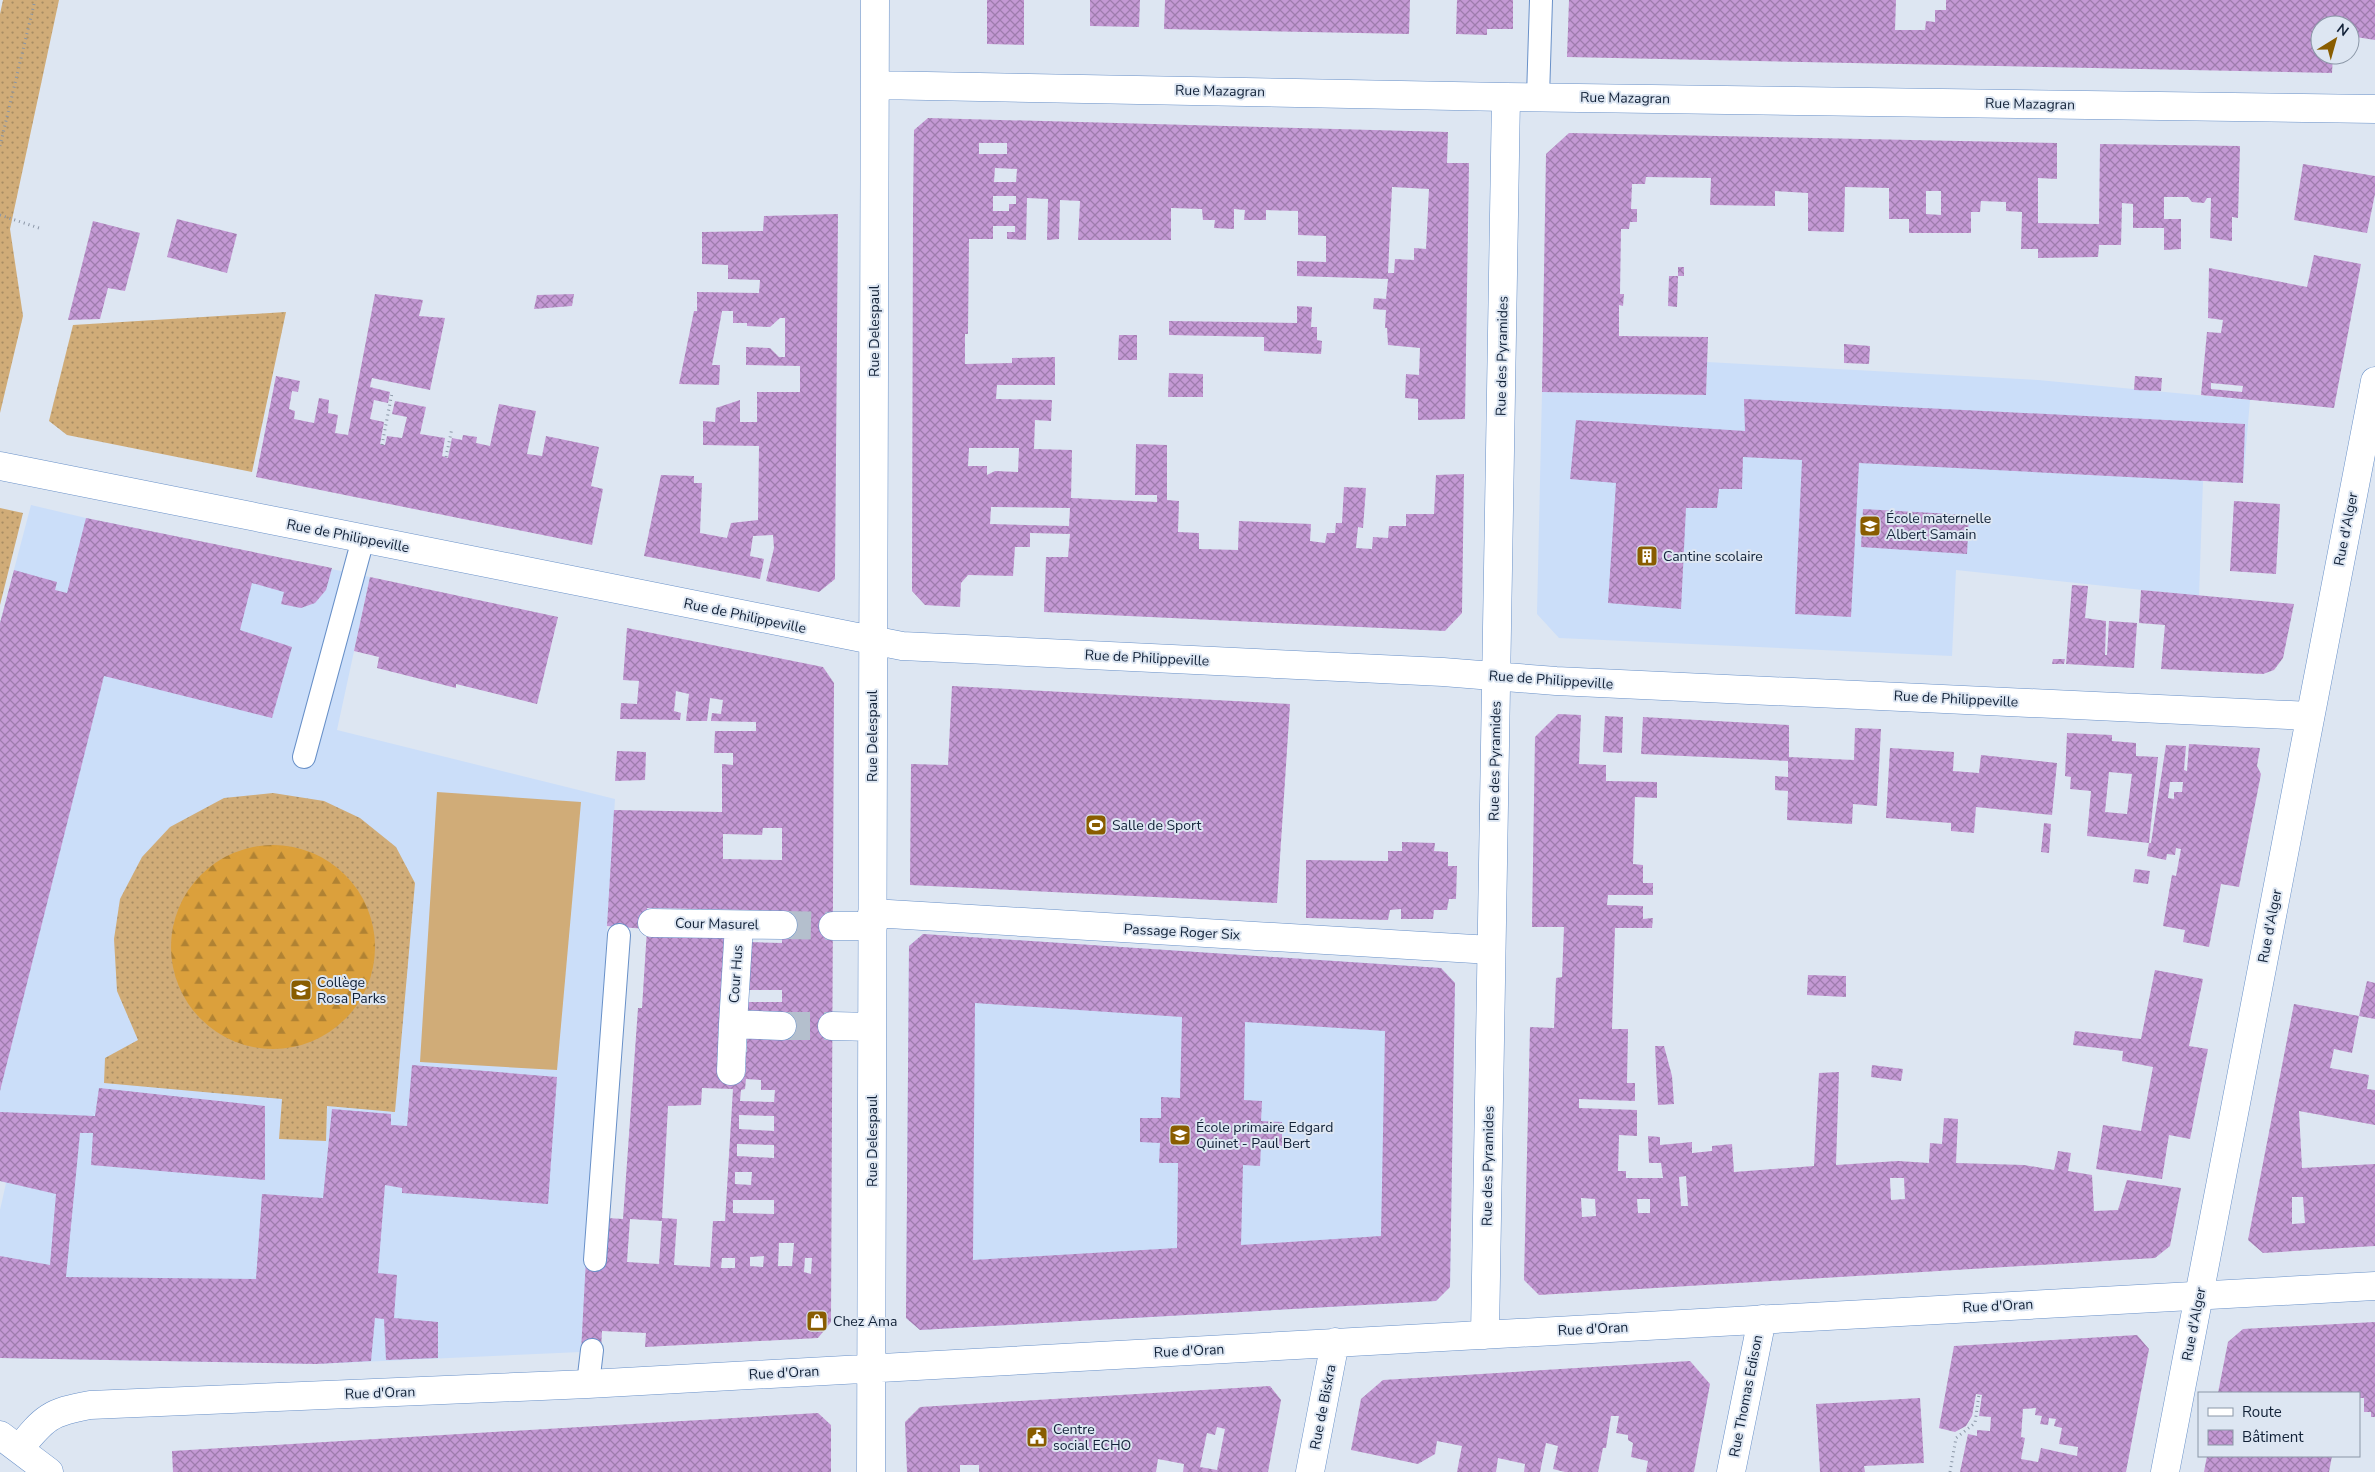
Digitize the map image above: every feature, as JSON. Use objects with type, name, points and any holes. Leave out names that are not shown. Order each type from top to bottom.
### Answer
[{"type":"street","name":"Rue Delespaul","points":[[871,1472],[875,0]]},
{"type":"street","name":"Rue Mazagran","points":[[874,84],[1506,97],[2375,109]]},
{"type":"street","name":"Rue des Pyramides","points":[[1485,1334],[1506,97]]},
{"type":"street","name":"Rue d'Alger","points":[[2165,1472],[2375,381]]},
{"type":"street","name":"Rue de Philippeville","points":[[0,466],[872,640],[919,647],[1443,672],[1556,681],[2310,716]]},
{"type":"street","points":[[832,926],[872,920]]},
{"type":"street","name":"Passage Roger Six","points":[[872,920],[1491,950]]},
{"type":"street","name":"Cour Masurel","points":[[652,923],[782,925]]},
{"type":"street","name":"Cour Hus","points":[[731,1071],[739,925]]},
{"type":"street","name":"Cour Hus","points":[[733,1024],[782,1026]]},
{"type":"street","points":[[832,1026],[872,1027]]},
{"type":"street","name":"Rue d'Oran","points":[[9,1442],[34,1430],[49,1416],[68,1409],[90,1405],[588,1384],[2375,1286]]},
{"type":"street","name":"Rue Thomas Edison","points":[[1731,1472],[1762,1319]]},
{"type":"street","name":"Rue de Biskra","points":[[1310,1472],[1335,1342]]},
{"type":"street","points":[[9,1442],[49,1472]]},
{"type":"lane","points":[[1538,97],[1541,0]]},
{"type":"lane","points":[[304,757],[363,539]]},
{"type":"lane","points":[[595,1260],[619,935]]},
{"type":"lane","points":[[588,1384],[592,1350]]},
{"type":"path","points":[[0,146],[35,0]]},
{"type":"path","points":[[0,215],[39,228]]},
{"type":"path","points":[[382,444],[392,393]]},
{"type":"path","points":[[446,457],[452,428]]},
{"type":"path","points":[[1950,1472],[1956,1438],[1975,1423],[1979,1394]]},
{"type":"shaded area","points":[[3,0],[59,0],[10,229],[23,316],[0,413],[0,14]]},
{"type":"shaded area","points":[[286,312],[252,472],[67,435],[49,421],[73,325]]},
{"type":"shaded area","name":"École maternelle Albert Samain","points":[[1707,362],[2038,380],[2250,400],[2243,483],[2203,481],[2199,596],[1956,570],[1952,656],[1559,638],[1537,614],[1542,392],[1706,395]]},
{"type":"shaded area","name":"Collège Rosa Parks","points":[[31,505],[370,577],[337,730],[615,799],[581,1352],[316,1364],[0,1358],[0,1210],[6,1183],[0,1181],[0,623]]},
{"type":"shaded area","points":[[0,508],[23,513],[0,605]]},
{"type":"shaded area","points":[[437,792],[581,802],[557,1070],[420,1062]]},
{"type":"shaded area","points":[[273,793],[324,801],[360,818],[396,847],[415,883],[395,1112],[327,1106],[326,1141],[279,1139],[282,1099],[104,1083],[105,1058],[138,1040],[117,991],[114,939],[120,899],[142,857],[170,827],[224,798]]},
{"type":"shaded area","name":"École primaire Edgard Quinet - Paul Bert","points":[[923,934],[1441,968],[1455,983],[1450,1286],[1436,1301],[920,1330],[906,1318],[909,946]]},
{"type":"green space","points":[[263,845],[283,845],[312,852],[338,868],[352,882],[368,908],[375,937],[375,957],[368,986],[352,1012],[338,1026],[312,1042],[303,1045],[283,1049],[263,1049],[234,1042],[208,1026],[194,1012],[178,986],[175,977],[171,957],[171,937],[178,908],[194,882],[208,868],[234,852],[243,849]]},
{"type":"building","points":[[987,0],[1024,0],[1024,45],[987,44]]},
{"type":"building","points":[[1090,0],[1140,0],[1139,27],[1090,26]]},
{"type":"building","points":[[1165,0],[1410,0],[1409,34],[1164,29]]},
{"type":"building","points":[[1457,0],[1513,0],[1513,29],[1487,29],[1487,35],[1456,34]]},
{"type":"building","points":[[1569,0],[1896,0],[1895,30],[1925,30],[1926,21],[1935,22],[1935,10],[1946,10],[1946,0],[2375,0],[2375,40],[2360,38],[2360,15],[2310,15],[2310,65],[2332,65],[2332,73],[1567,57]]},
{"type":"building","points":[[928,118],[1448,132],[1447,163],[1469,163],[1465,419],[1418,420],[1418,399],[1405,398],[1406,374],[1419,375],[1420,348],[1388,345],[1387,328],[1385,328],[1386,310],[1373,309],[1374,298],[1386,299],[1388,279],[1297,276],[1297,261],[1326,262],[1326,236],[1298,235],[1298,211],[1266,210],[1266,220],[1244,220],[1245,210],[1234,209],[1234,229],[1214,228],[1215,220],[1203,220],[1202,209],[1171,208],[1171,240],[1078,240],[1080,201],[1060,200],[1059,239],[1047,240],[1048,199],[1027,198],[1026,240],[1007,239],[1007,232],[1015,232],[1015,226],[993,226],[993,239],[969,239],[968,334],[965,334],[965,364],[1012,363],[1012,358],[1055,357],[1055,385],[997,385],[996,399],[1052,400],[1051,421],[1035,420],[1034,449],[1072,450],[1071,498],[1157,502],[1157,495],[1135,495],[1136,444],[1167,445],[1167,500],[1179,501],[1178,532],[1199,533],[1199,549],[1238,550],[1239,521],[1311,524],[1310,541],[1325,543],[1327,533],[1335,533],[1336,523],[1342,523],[1344,487],[1366,488],[1363,528],[1358,527],[1356,548],[1372,549],[1373,537],[1388,538],[1389,526],[1406,526],[1406,514],[1434,514],[1436,475],[1464,474],[1462,613],[1445,631],[1044,612],[1046,557],[1068,557],[1070,534],[1030,533],[1030,547],[1015,547],[1013,576],[968,575],[961,583],[960,607],[925,605],[912,591],[914,130]],"holes":[[[979,143],[1007,143],[1007,154],[979,154]],[[995,168],[1017,169],[1016,182],[994,182]],[[1392,187],[1429,189],[1426,249],[1414,248],[1414,260],[1395,259],[1394,273],[1388,273]],[[993,196],[1016,196],[1016,204],[1009,204],[1009,211],[993,211]],[[969,448],[1019,448],[1018,472],[995,471],[987,475],[987,466],[968,466]],[[991,507],[1070,508],[1069,526],[990,524]]]},
{"type":"building","points":[[1569,133],[2057,143],[2057,179],[2038,178],[2038,223],[2099,224],[2100,144],[2240,146],[2238,218],[2232,217],[2232,241],[2210,238],[2211,198],[2207,198],[2204,203],[2192,202],[2188,197],[2164,197],[2164,219],[2181,219],[2181,249],[2164,250],[2164,228],[2133,228],[2133,204],[2122,203],[2121,245],[2099,245],[2098,257],[2038,258],[2038,249],[2021,249],[2022,212],[2006,211],[2006,202],[1981,201],[1980,212],[1971,212],[1971,233],[1909,233],[1909,219],[1889,219],[1889,188],[1845,187],[1844,232],[1808,231],[1808,193],[1775,191],[1775,206],[1710,205],[1711,178],[1646,177],[1645,184],[1632,184],[1631,209],[1637,209],[1637,222],[1630,222],[1629,229],[1621,229],[1620,294],[1624,294],[1623,306],[1619,305],[1619,336],[1708,337],[1706,395],[1542,392],[1546,154]],"holes":[[[1926,191],[1941,191],[1941,215],[1926,214]]]},
{"type":"building","points":[[2303,164],[2375,176],[2375,194],[2367,233],[2294,220]]},
{"type":"building","points":[[838,214],[835,579],[819,592],[766,581],[774,548],[773,535],[753,536],[750,556],[764,559],[760,579],[644,556],[661,475],[694,476],[694,483],[702,483],[700,533],[727,538],[731,523],[758,520],[759,446],[703,445],[703,421],[715,422],[716,408],[740,400],[740,422],[757,422],[757,392],[800,392],[800,366],[746,365],[746,347],[770,348],[779,357],[785,357],[785,318],[780,318],[770,327],[747,326],[747,323],[733,323],[733,311],[722,311],[712,365],[720,365],[719,385],[679,384],[694,311],[697,311],[697,292],[759,293],[760,280],[728,279],[728,265],[702,264],[702,232],[763,231],[764,216]]},
{"type":"building","points":[[177,219],[237,234],[227,273],[167,257]]},
{"type":"building","points":[[93,221],[140,233],[125,291],[108,288],[100,319],[68,320]]},
{"type":"building","points":[[2314,255],[2361,264],[2334,408],[2201,395],[2207,332],[2221,333],[2223,320],[2208,318],[2209,268],[2307,287]],"holes":[[[2211,383],[2243,386],[2242,392],[2211,389]]]},
{"type":"building","points":[[1678,267],[1684,267],[1684,276],[1678,276]]},
{"type":"building","points":[[1669,276],[1678,276],[1677,307],[1668,306]]},
{"type":"building","points":[[375,294],[423,300],[419,316],[445,318],[430,390],[372,378],[370,387],[390,392],[388,403],[374,400],[370,419],[384,422],[380,444],[385,445],[387,436],[402,438],[407,417],[392,414],[395,401],[426,407],[420,434],[445,438],[442,456],[448,458],[452,438],[462,440],[463,435],[477,437],[476,443],[490,446],[499,404],[536,411],[527,454],[542,456],[546,436],[599,447],[591,486],[603,489],[592,545],[256,477],[276,376],[300,381],[298,392],[292,391],[289,409],[295,411],[294,419],[314,423],[319,398],[329,400],[328,413],[338,415],[335,433],[348,435]]},
{"type":"building","points":[[574,294],[572,306],[534,309],[537,295]]},
{"type":"building","points":[[1297,306],[1312,307],[1311,327],[1317,327],[1317,340],[1322,341],[1321,354],[1264,351],[1264,337],[1169,335],[1169,321],[1297,323]]},
{"type":"building","points":[[1119,335],[1137,335],[1137,360],[1118,360]]},
{"type":"building","points":[[1844,344],[1870,346],[1869,364],[1844,363]]},
{"type":"building","points":[[1169,373],[1203,374],[1203,397],[1168,397]]},
{"type":"building","points":[[2135,376],[2162,378],[2161,391],[2134,390]]},
{"type":"building","points":[[1744,399],[2245,424],[2243,483],[1859,463],[1851,617],[1795,614],[1802,460],[1743,457],[1742,489],[1719,489],[1717,508],[1686,508],[1681,609],[1608,603],[1616,483],[1570,479],[1576,420],[1745,431]]},
{"type":"building","points":[[2234,501],[2280,504],[2276,574],[2230,571]]},
{"type":"building","points":[[1863,509],[1969,515],[1967,554],[1861,547]]},
{"type":"building","points":[[86,518],[332,568],[326,590],[315,603],[301,608],[281,604],[284,592],[252,583],[240,630],[292,647],[272,718],[104,676],[0,1091],[0,623],[14,570],[57,582],[55,590],[67,593]]},
{"type":"building","points":[[370,577],[558,617],[537,704],[456,684],[456,688],[377,668],[379,657],[354,651]]},
{"type":"building","points":[[2072,585],[2088,586],[2085,618],[2106,621],[2105,655],[2107,655],[2109,621],[2137,623],[2134,668],[2066,664]]},
{"type":"building","points":[[2141,590],[2294,604],[2283,658],[2274,670],[2263,674],[2161,669],[2165,625],[2139,623]]},
{"type":"building","points":[[627,628],[823,667],[834,683],[831,1322],[818,1338],[645,1347],[646,1333],[602,1331],[601,1350],[581,1352],[586,1259],[607,1218],[623,1219],[638,1008],[642,1008],[647,929],[607,926],[614,810],[722,812],[722,764],[733,765],[733,753],[714,753],[715,731],[756,731],[756,722],[711,721],[712,713],[721,714],[723,700],[710,698],[707,721],[686,721],[689,694],[676,691],[674,711],[681,713],[680,720],[620,719],[621,703],[637,704],[639,681],[623,680]],"holes":[[[763,828],[782,828],[782,860],[723,859],[723,834],[762,835]],[[647,908],[748,910],[747,918],[782,918],[782,943],[750,942],[748,990],[782,990],[782,1002],[748,1002],[748,1006],[740,1005],[747,1021],[747,1052],[739,1053],[738,1064],[746,1065],[745,1076],[724,1075],[734,930],[647,929]],[[746,1079],[761,1080],[761,1090],[775,1090],[774,1102],[740,1101],[741,1090],[745,1089]],[[702,1088],[733,1089],[725,1221],[713,1221],[710,1267],[674,1265],[677,1219],[662,1218],[668,1106],[701,1105]],[[739,1115],[774,1116],[774,1131],[739,1129]],[[737,1144],[774,1145],[774,1158],[737,1156]],[[735,1172],[752,1172],[751,1185],[735,1184]],[[733,1200],[774,1200],[774,1214],[733,1213]],[[630,1219],[662,1221],[659,1264],[627,1262]],[[779,1243],[794,1243],[792,1266],[778,1266]],[[764,1256],[763,1267],[750,1266],[750,1257]],[[722,1258],[735,1258],[735,1268],[721,1268]],[[805,1258],[812,1258],[811,1274],[804,1272]]]},
{"type":"building","points":[[2053,659],[2065,659],[2064,664],[2052,664]]},
{"type":"building","name":"Salle de Sport","points":[[952,686],[1290,704],[1277,903],[910,885],[911,764],[948,765]]},
{"type":"building","points":[[1558,714],[1581,715],[1579,764],[1606,765],[1606,781],[1657,782],[1657,798],[1635,797],[1633,864],[1643,865],[1643,883],[1653,883],[1653,895],[1608,895],[1607,905],[1643,906],[1643,919],[1653,918],[1652,928],[1615,928],[1612,1029],[1628,1029],[1627,1083],[1635,1083],[1635,1101],[1579,1099],[1579,1108],[1637,1110],[1637,1136],[1619,1135],[1618,1171],[1626,1171],[1626,1178],[1663,1178],[1661,1163],[1649,1163],[1648,1136],[1660,1137],[1660,1145],[1692,1142],[1692,1153],[1712,1151],[1712,1146],[1732,1144],[1734,1172],[1814,1166],[1819,1073],[1839,1072],[1836,1165],[1898,1161],[1929,1163],[1930,1143],[1942,1144],[1944,1118],[1958,1119],[1956,1163],[2024,1165],[2054,1170],[2058,1151],[2071,1153],[2068,1171],[2092,1175],[2094,1211],[2118,1210],[2127,1180],[2181,1188],[2170,1246],[2155,1258],[1539,1295],[1524,1280],[1530,1027],[1554,1028],[1556,978],[1562,977],[1564,927],[1532,927],[1535,737]],"holes":[[[1686,1176],[1688,1206],[1681,1206],[1679,1177]],[[1890,1178],[1904,1178],[1905,1199],[1891,1200]],[[1581,1198],[1595,1199],[1596,1216],[1582,1217]],[[1637,1199],[1650,1199],[1650,1213],[1638,1213]]]},
{"type":"building","points":[[1605,716],[1623,717],[1622,753],[1603,752]]},
{"type":"building","points":[[1643,717],[1789,725],[1789,757],[1854,760],[1855,728],[1881,729],[1877,806],[1853,804],[1852,824],[1787,820],[1788,791],[1775,790],[1775,776],[1788,777],[1788,761],[1641,754]]},
{"type":"building","points":[[2067,733],[2112,735],[2112,741],[2136,743],[2136,756],[2158,757],[2149,843],[2087,836],[2091,791],[2070,789],[2071,777],[2065,776]],"holes":[[[2109,772],[2132,774],[2127,814],[2105,812]]]},
{"type":"building","points":[[2189,744],[2260,748],[2257,766],[2261,774],[2239,887],[2221,884],[2209,947],[2183,942],[2185,930],[2163,926],[2172,875],[2176,876],[2181,849],[2176,848],[2175,855],[2167,854],[2166,860],[2147,856],[2149,843],[2151,843],[2166,745],[2186,746],[2184,770],[2187,771]],"holes":[[[2170,782],[2183,782],[2182,792],[2174,792],[2174,799],[2168,798]]]},
{"type":"building","points":[[1890,748],[1954,752],[1953,771],[1979,773],[1981,755],[2057,763],[2052,815],[1976,807],[1974,833],[1951,831],[1951,823],[1886,818]]},
{"type":"building","points":[[617,751],[646,752],[645,780],[615,781]]},
{"type":"building","points":[[2044,823],[2051,824],[2049,853],[2041,852]]},
{"type":"building","points":[[1402,842],[1435,843],[1434,851],[1448,852],[1448,866],[1457,866],[1456,899],[1449,899],[1447,910],[1434,910],[1433,919],[1401,919],[1401,909],[1390,910],[1388,920],[1306,918],[1306,860],[1388,861],[1388,851],[1402,851]]},
{"type":"building","points":[[2135,869],[2150,871],[2148,884],[2133,882]]},
{"type":"building","name":"École primaire Edgard Quinet - Paul Bert","points":[[923,934],[1441,968],[1455,983],[1450,1287],[1436,1301],[920,1330],[906,1318],[909,946]],"holes":[[[975,1003],[1182,1017],[1180,1098],[1161,1097],[1161,1118],[1140,1118],[1140,1142],[1160,1143],[1159,1163],[1178,1163],[1177,1248],[973,1260]],[[1245,1022],[1385,1031],[1381,1236],[1241,1245],[1243,1165],[1260,1166],[1261,1145],[1282,1146],[1282,1122],[1261,1121],[1262,1101],[1244,1100]]]},
{"type":"building","points":[[2155,970],[2203,979],[2189,1046],[2208,1049],[2190,1139],[2169,1135],[2162,1179],[2096,1169],[2103,1125],[2141,1131],[2153,1067],[2122,1061],[2123,1051],[2073,1045],[2075,1031],[2141,1039]]},
{"type":"building","points":[[1808,975],[1846,976],[1846,997],[1807,995]]},
{"type":"building","points":[[2367,981],[2375,983],[2375,1019],[2359,1016]]},
{"type":"building","points":[[2294,1004],[2359,1016],[2352,1053],[2334,1049],[2330,1068],[2369,1075],[2367,1089],[2375,1090],[2375,1125],[2299,1111],[2302,1168],[2375,1164],[2375,1246],[2263,1253],[2248,1240]],"holes":[[[2292,1197],[2303,1197],[2305,1223],[2292,1224]]]},
{"type":"building","points":[[1655,1046],[1664,1046],[1672,1076],[1674,1104],[1658,1105]]},
{"type":"building","points":[[412,1065],[557,1077],[548,1204],[402,1193],[402,1188],[385,1185],[378,1273],[397,1275],[394,1318],[438,1322],[438,1358],[386,1360],[384,1319],[375,1318],[371,1361],[316,1364],[0,1358],[0,1256],[50,1265],[56,1194],[0,1181],[0,1112],[95,1116],[99,1088],[265,1106],[265,1180],[91,1165],[93,1133],[80,1133],[66,1277],[256,1279],[262,1194],[323,1198],[332,1109],[391,1114],[391,1125],[407,1126]]},
{"type":"building","points":[[1872,1065],[1903,1069],[1901,1081],[1871,1077]]},
{"type":"building","points":[[2375,1322],[2375,1417],[2371,1417],[2371,1412],[2364,1412],[2364,1398],[2360,1398],[2360,1392],[2218,1392],[2228,1342],[2243,1329]]},
{"type":"building","points":[[2137,1335],[2149,1349],[2126,1472],[1960,1472],[1968,1434],[1977,1436],[1977,1430],[1990,1431],[1991,1417],[1979,1416],[1982,1395],[1976,1394],[1972,1416],[1966,1426],[1955,1432],[1939,1428],[1954,1346]],"holes":[[[2036,1408],[2035,1415],[2042,1416],[2040,1424],[2048,1425],[2049,1418],[2056,1419],[2054,1426],[2062,1428],[2059,1444],[2078,1447],[2077,1456],[2041,1448],[2038,1462],[2021,1459],[2025,1438],[2021,1437],[2023,1409]]]},
{"type":"building","points":[[1690,1361],[1710,1384],[1694,1472],[1646,1472],[1648,1461],[1631,1457],[1633,1443],[1628,1440],[1628,1435],[1616,1433],[1619,1416],[1611,1416],[1606,1448],[1603,1448],[1598,1472],[1565,1472],[1553,1469],[1558,1446],[1546,1443],[1540,1472],[1524,1472],[1525,1464],[1498,1458],[1496,1472],[1457,1472],[1462,1446],[1437,1441],[1435,1454],[1418,1464],[1351,1450],[1361,1399],[1383,1380]]},
{"type":"building","points":[[1270,1386],[1281,1400],[1268,1472],[1183,1472],[1184,1464],[1158,1459],[1156,1472],[979,1472],[979,1465],[960,1465],[960,1472],[907,1472],[905,1422],[920,1407]],"holes":[[[1217,1427],[1225,1429],[1217,1470],[1200,1467],[1207,1433],[1215,1435]]]},
{"type":"building","points":[[1920,1398],[1924,1463],[1864,1466],[1865,1472],[1820,1472],[1816,1404]]},
{"type":"building","points":[[818,1413],[831,1425],[831,1472],[173,1472],[172,1451]]},
{"type":"building","points":[[2207,1457],[2332,1457],[2329,1472],[2204,1472]]},
{"type":"tunnel","points":[[783,925],[833,926]]},
{"type":"tunnel","points":[[782,1026],[832,1026]]},
{"type":"place","name":"École maternelle Albert Samain","points":[[1870,526]]},
{"type":"place","name":"Cantine scolaire","points":[[1647,556]]},
{"type":"place","name":"Salle de Sport","points":[[1096,825]]},
{"type":"place","name":"Collège Rosa Parks","points":[[301,990]]},
{"type":"place","name":"École primaire Edgard Quinet - Paul Bert","points":[[1180,1135]]},
{"type":"place","name":"Chez Ama","points":[[817,1321]]},
{"type":"place","name":"Centre social ECHO","points":[[1037,1437]]}]
